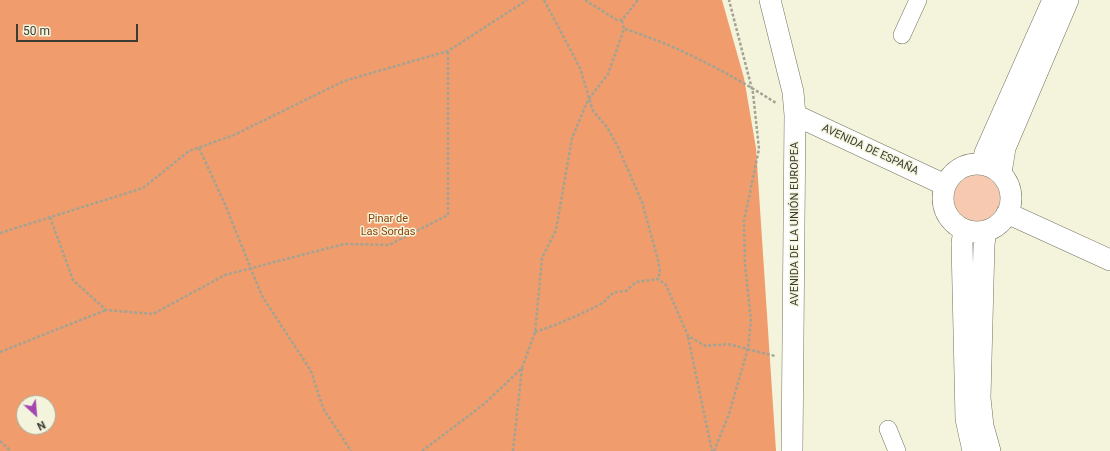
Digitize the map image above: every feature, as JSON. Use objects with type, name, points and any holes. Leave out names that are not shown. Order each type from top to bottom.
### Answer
[{"type":"street","name":"AVENIDA DE LA UNIÓN EUROPEA","points":[[770,0],[793,92],[795,115],[792,451]]},
{"type":"street","points":[[902,35],[918,0]]},
{"type":"street","points":[[992,169],[972,164],[960,168],[951,175],[945,185],[943,196],[944,206],[948,216],[955,224],[964,230],[975,232],[986,231],[995,227],[1007,213],[1011,203],[1011,192],[1007,182],[992,169],[985,153],[1052,0]]},
{"type":"street","points":[[992,169],[1005,148],[1068,0]]},
{"type":"street","name":"AVENIDA DE ESPAÑA","points":[[795,115],[945,185]]},
{"type":"street","points":[[1007,213],[1110,260]]},
{"type":"street","points":[[964,230],[962,243],[966,419],[974,451]]},
{"type":"street","points":[[986,231],[984,244],[980,398],[984,426],[990,451]]},
{"type":"street","points":[[888,429],[897,451]]},
{"type":"path","points":[[0,233],[143,188],[189,151],[234,134],[344,81],[448,51],[527,0]]},
{"type":"path","points":[[544,0],[580,68],[592,111],[607,127],[618,147],[642,202],[658,260],[660,272],[658,279]]},
{"type":"path","points":[[585,0],[617,20],[622,20]]},
{"type":"path","points":[[622,20],[638,0]]},
{"type":"path","points":[[713,451],[729,414],[748,348],[751,321],[745,264],[744,221],[759,149],[752,89],[729,0]]},
{"type":"path","points":[[513,451],[522,368],[535,332],[542,258],[556,230],[572,138],[588,100],[608,74],[624,29],[622,20]]},
{"type":"path","points":[[624,29],[643,35],[708,63],[795,115]]},
{"type":"path","points":[[0,352],[106,310],[153,314],[225,275],[344,244],[389,245],[448,215],[448,51]]},
{"type":"path","points":[[199,148],[224,202],[262,296],[311,371],[323,408],[351,451]]},
{"type":"path","points":[[50,217],[73,280],[106,310]]},
{"type":"path","points":[[535,332],[560,324],[569,318],[601,304],[614,292],[626,292],[636,282],[658,279],[666,285],[688,336],[713,451]]},
{"type":"path","points":[[688,336],[706,346],[728,344],[776,356],[794,355]]},
{"type":"path","points":[[422,451],[482,405],[522,368]]},
{"type":"path","points":[[0,441],[11,451]]},
{"type":"shaded area","points":[[982,175],[994,181],[999,189],[999,207],[994,215],[986,220],[972,221],[960,215],[955,207],[954,193],[960,181],[968,176]]},
{"type":"green space","name":"Pinar de Las Sordas","points":[[0,0],[722,0],[744,78],[756,148],[776,451],[0,451]]}]
